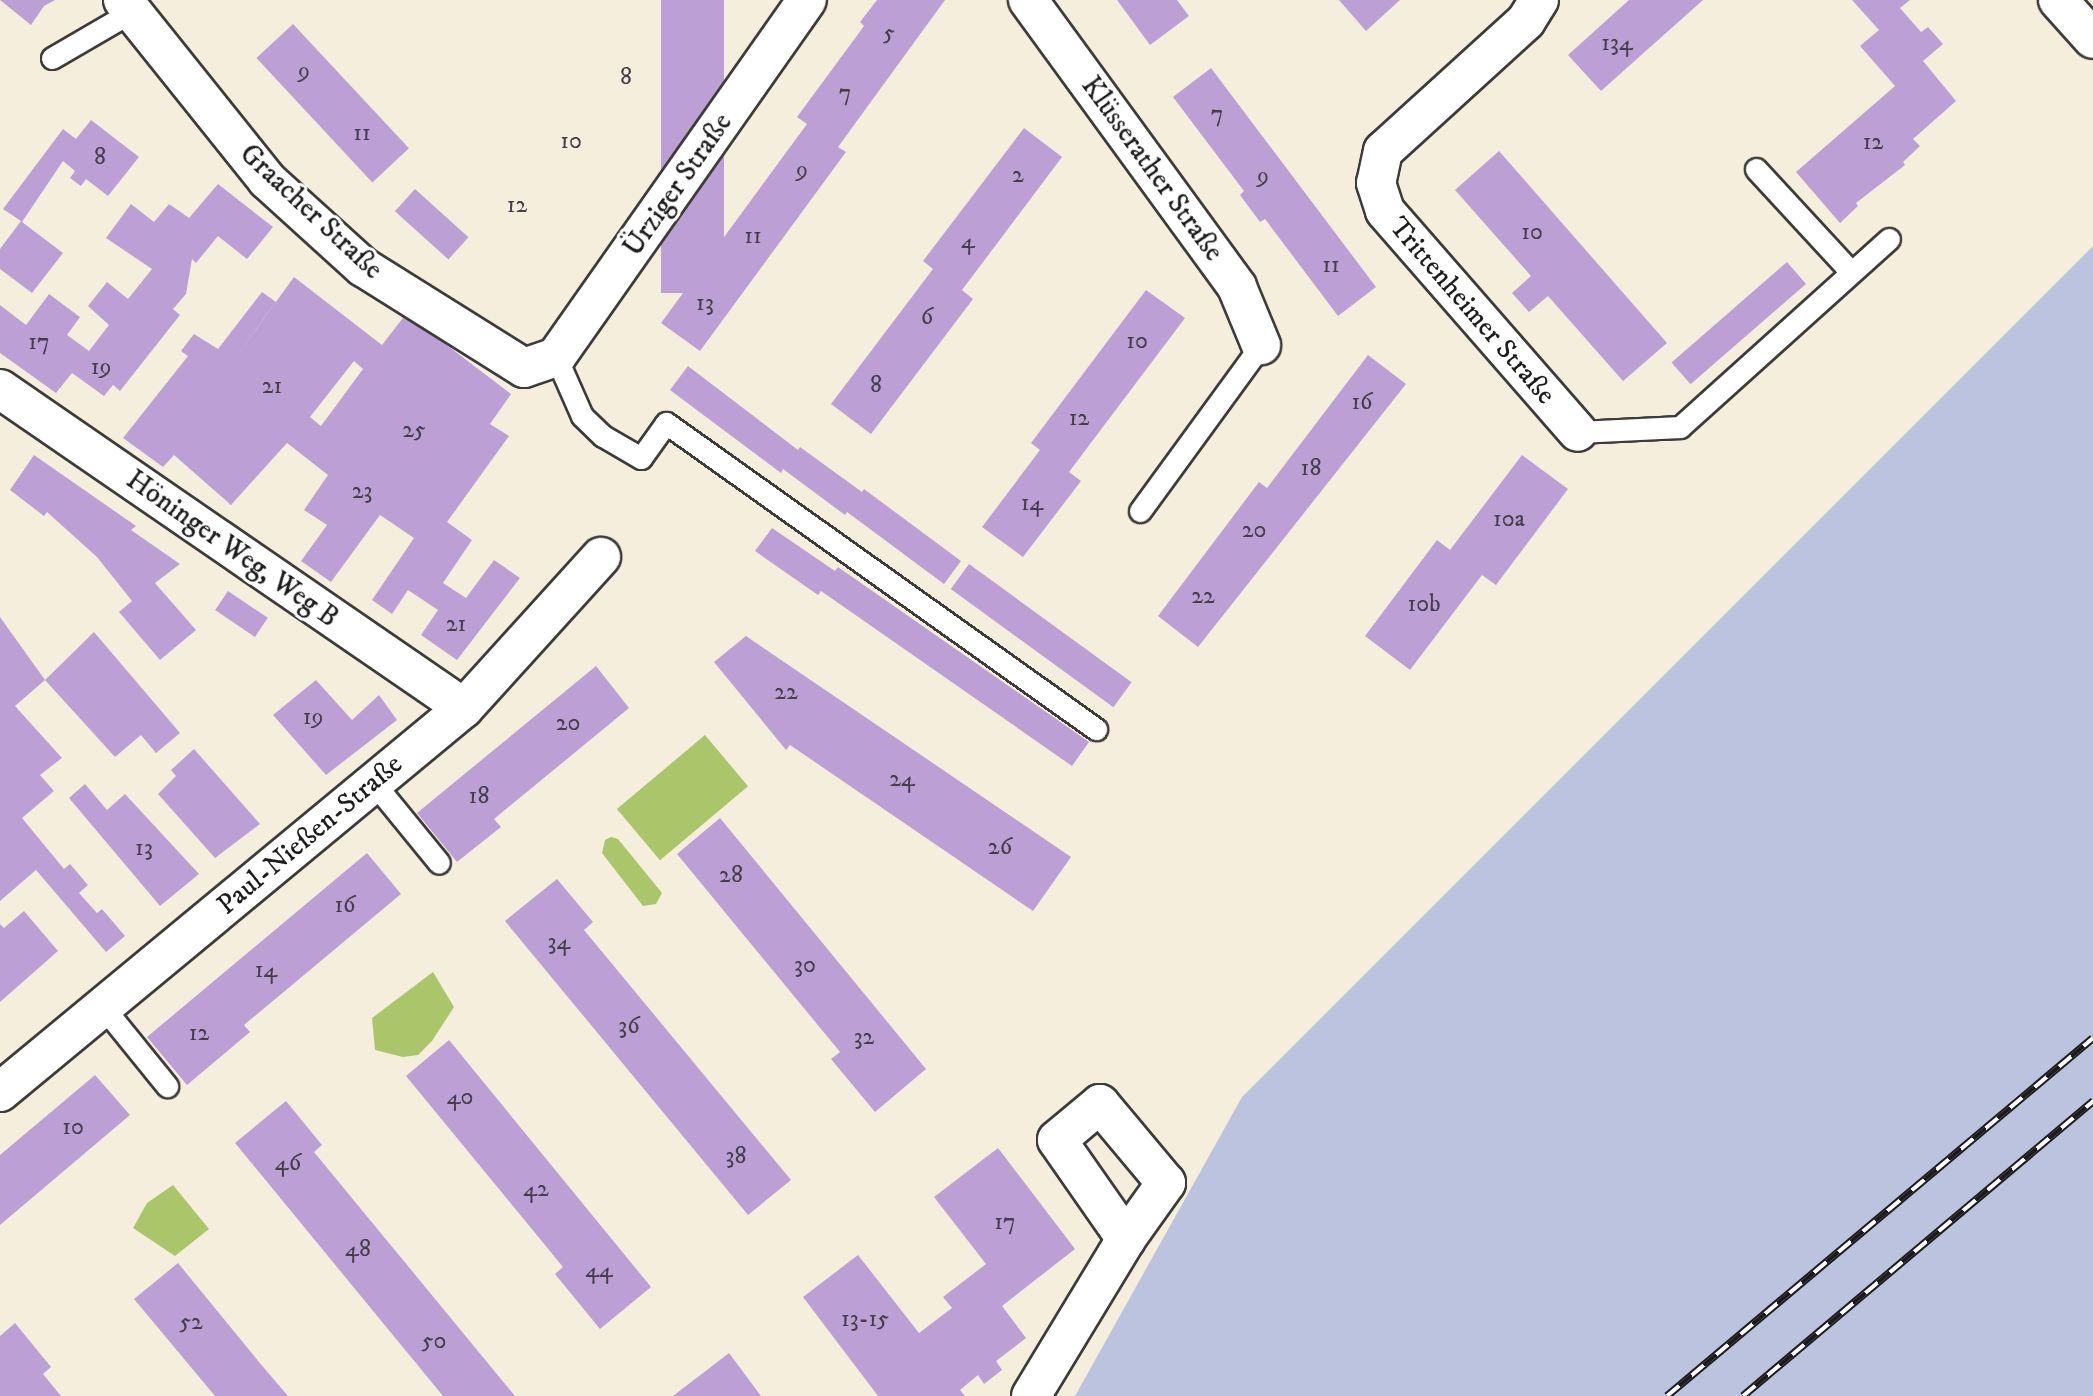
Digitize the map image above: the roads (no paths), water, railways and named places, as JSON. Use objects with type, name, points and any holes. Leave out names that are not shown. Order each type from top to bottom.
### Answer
[{"type":"street","name":"Ürziger Straße","points":[[550,361],[807,0]]},
{"type":"street","name":"Klüsserather Straße","points":[[1028,0],[1237,287],[1261,345]]},
{"type":"street","name":"Trittenheimer Straße","points":[[1539,0],[1526,21],[1383,151],[1376,183],[1385,211],[1578,432]]},
{"type":"street","points":[[2057,0],[2093,39]]},
{"type":"street","name":"Graacher Straße","points":[[127,6],[267,180],[362,267],[524,368],[550,361]]},
{"type":"street","name":"Höninger Weg, Weg B","points":[[0,389],[464,708]]},
{"type":"street","name":"Paul-Nießen-Straße","points":[[0,1092],[464,708],[601,557]]},
{"type":"street","points":[[1031,1396],[1126,1239]]},
{"type":"lane","points":[[52,58],[127,6]]},
{"type":"lane","points":[[1756,169],[1850,271]]},
{"type":"lane","points":[[1578,432],[1680,427],[1850,271],[1889,239]]},
{"type":"lane","points":[[1140,511],[1261,345]]},
{"type":"lane","points":[[550,361],[582,416],[603,436],[640,458],[666,423],[1096,729]]},
{"type":"lane","points":[[373,782],[439,863]]},
{"type":"lane","points":[[103,1007],[167,1086]]},
{"type":"railway","points":[[1667,1396],[2093,1038]]},
{"type":"railway","points":[[1743,1396],[2093,1101]]}]
